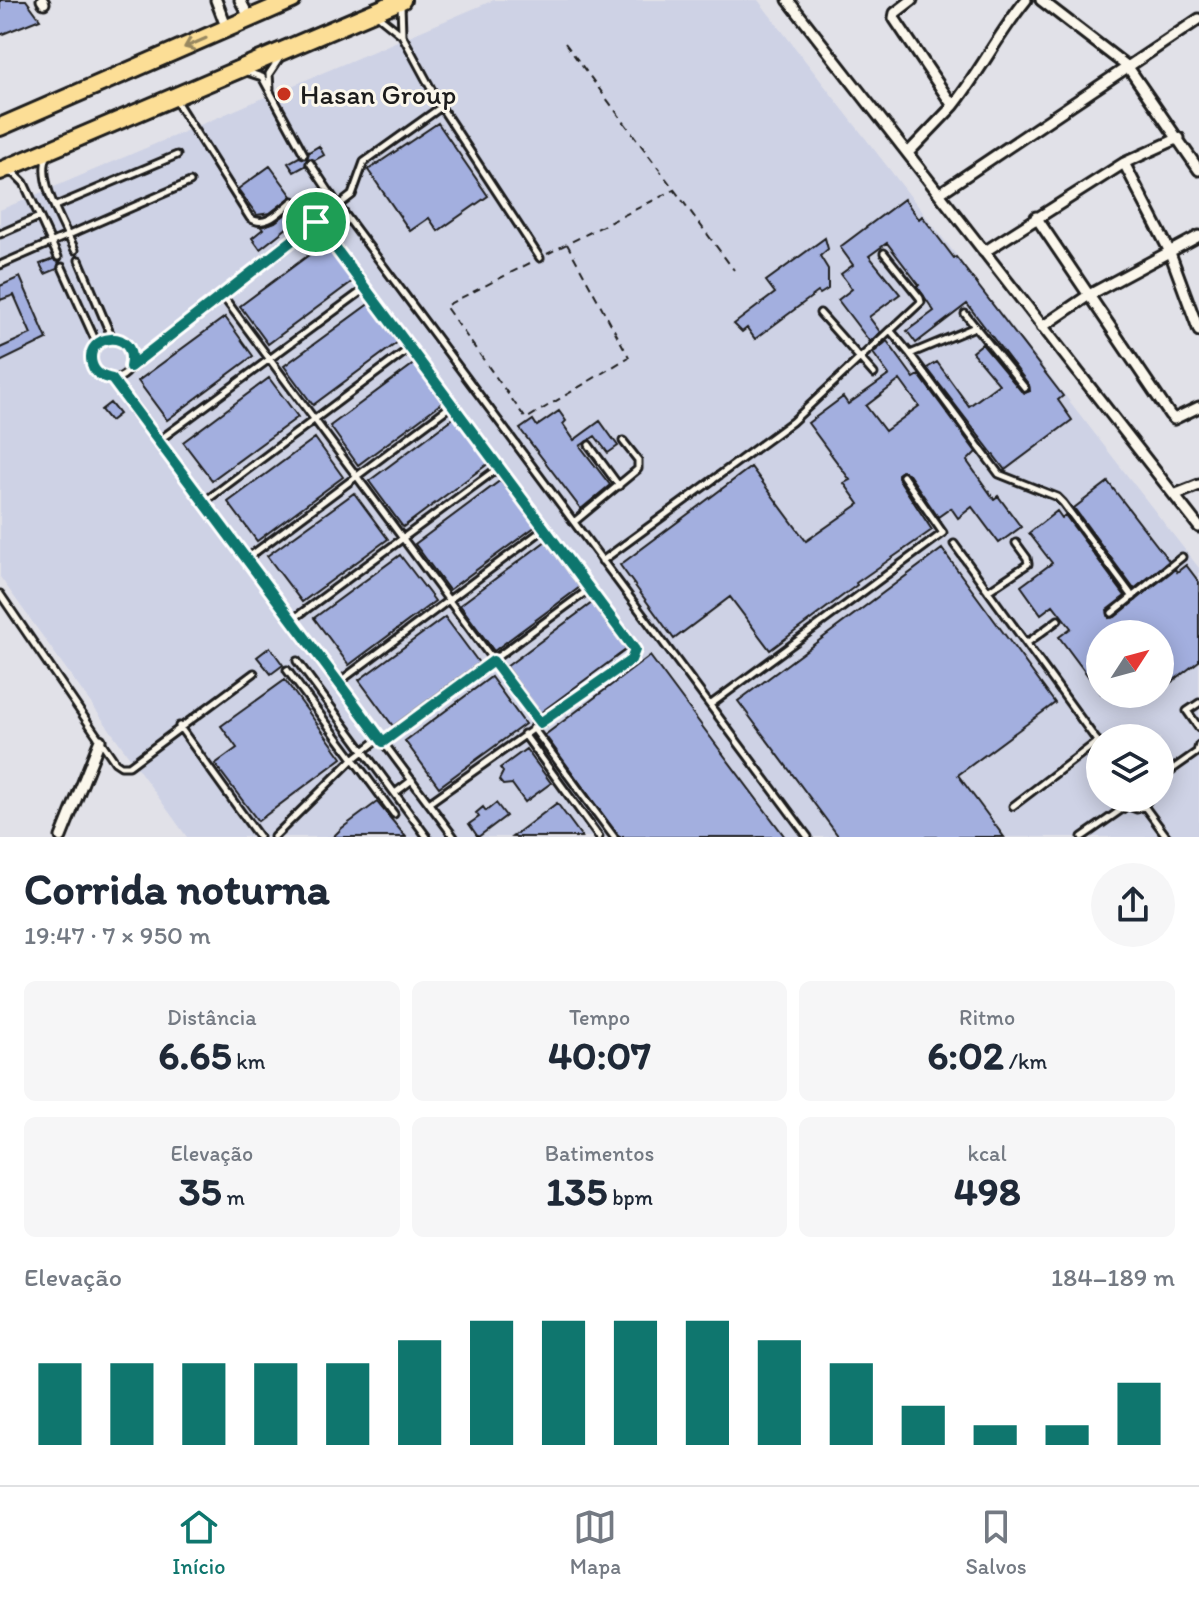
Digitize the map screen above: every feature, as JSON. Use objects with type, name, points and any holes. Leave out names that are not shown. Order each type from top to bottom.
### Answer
[{"type":"highway","points":[[0,127],[292,0]]},
{"type":"highway","points":[[0,173],[402,0]]},
{"type":"street","points":[[216,0],[227,29]]},
{"type":"street","points":[[240,0],[250,19]]},
{"type":"street","points":[[788,0],[1199,527]]},
{"type":"street","points":[[912,0],[895,13],[894,18],[953,106]]},
{"type":"street","points":[[908,153],[975,78],[1010,19],[1026,0]]},
{"type":"street","points":[[1041,0],[1128,67],[1199,170]]},
{"type":"street","points":[[940,193],[1199,19]]},
{"type":"street","points":[[984,252],[1124,163],[1179,138]]},
{"type":"street","points":[[1124,163],[1169,250],[1199,331]]},
{"type":"street","points":[[1036,217],[1170,415],[1174,419],[1199,407]]},
{"type":"street","points":[[1042,327],[1089,295],[1199,236]]},
{"type":"street","points":[[1174,495],[1199,485]]},
{"type":"street","points":[[61,837],[100,740]]},
{"type":"lane","points":[[402,0],[402,35]]},
{"type":"lane","points":[[373,12],[402,35],[441,107],[540,258]]},
{"type":"lane","points":[[270,90],[269,74],[275,63],[294,45]]},
{"type":"lane","points":[[230,73],[242,71],[262,77],[304,154]]},
{"type":"lane","points":[[173,97],[250,218],[264,223],[293,201]]},
{"type":"lane","points":[[130,367],[130,350],[121,341],[112,338],[97,344],[91,356],[95,369],[105,378],[124,375],[130,367],[338,205],[354,191],[364,162],[441,107]]},
{"type":"lane","points":[[75,250],[46,183],[44,164],[46,156],[76,138]]},
{"type":"lane","points":[[56,206],[177,155]]},
{"type":"lane","points":[[310,163],[338,205],[808,837]]},
{"type":"lane","points":[[0,173],[9,172],[20,178],[58,257]]},
{"type":"lane","points":[[0,265],[190,182]]},
{"type":"lane","points":[[0,234],[40,217]]},
{"type":"lane","points":[[316,222],[635,653],[631,660],[429,803]]},
{"type":"lane","points":[[602,561],[792,422],[921,302],[884,253]]},
{"type":"lane","points":[[79,260],[112,338]]},
{"type":"lane","points":[[62,267],[97,344]]},
{"type":"lane","points":[[158,441],[366,288]]},
{"type":"lane","points":[[222,295],[540,723]]},
{"type":"lane","points":[[820,313],[874,374]]},
{"type":"lane","points":[[965,314],[1025,388]]},
{"type":"lane","points":[[910,354],[975,327]]},
{"type":"lane","points":[[890,330],[999,474],[1057,497],[1133,597]]},
{"type":"lane","points":[[204,502],[410,348]]},
{"type":"lane","points":[[112,379],[454,837]]},
{"type":"lane","points":[[246,559],[452,405]]},
{"type":"lane","points":[[574,522],[638,469],[640,464],[623,441]]},
{"type":"lane","points":[[589,445],[619,486]]},
{"type":"lane","points":[[292,620],[498,468]]},
{"type":"lane","points":[[710,705],[943,533],[903,476]]},
{"type":"lane","points":[[339,682],[544,529]]},
{"type":"lane","points":[[988,591],[1028,564],[1016,543]]},
{"type":"lane","points":[[954,544],[1086,725]]},
{"type":"lane","points":[[1112,613],[1182,557]]},
{"type":"lane","points":[[274,837],[363,751],[493,661],[588,590]]},
{"type":"lane","points":[[0,594],[115,762],[121,766],[129,766],[254,673]]},
{"type":"lane","points":[[1026,643],[1058,620]]},
{"type":"lane","points":[[297,661],[427,837]]},
{"type":"lane","points":[[287,670],[394,814]]},
{"type":"lane","points":[[1199,703],[1187,711],[1199,728]]},
{"type":"lane","points":[[179,726],[259,837]]},
{"type":"lane","points":[[533,728],[614,837]]},
{"type":"lane","points":[[524,734],[599,837]]},
{"type":"lane","points":[[1174,768],[1197,752],[1199,745]]},
{"type":"lane","points":[[1013,806],[1086,753]]},
{"type":"lane","points":[[395,793],[412,780]]},
{"type":"lane","points":[[1082,837],[1113,812]]},
{"type":"lane","points":[[1148,812],[1167,837]]},
{"type":"path","points":[[565,43],[734,270]]},
{"type":"path","points":[[567,244],[629,357],[526,419],[445,306],[567,244],[674,190]]},
{"type":"shaded area","points":[[494,0],[758,0],[1199,568],[1199,837],[187,837],[0,577],[0,210]]},
{"type":"building","points":[[0,0],[26,0],[40,19],[0,35]]},
{"type":"building","points":[[438,123],[488,196],[438,231],[429,218],[410,231],[368,170]]},
{"type":"building","points":[[319,146],[324,155],[315,160],[307,158],[309,152]]},
{"type":"building","points":[[299,157],[307,158],[305,166],[294,172],[288,163]]},
{"type":"building","points":[[270,166],[292,196],[270,213],[257,215],[238,189]]},
{"type":"building","points":[[904,199],[956,257],[1063,396],[1058,400],[1072,420],[1005,470],[927,368],[937,362],[969,406],[999,384],[972,352],[982,344],[1021,391],[1030,391],[1029,385],[967,304],[916,343],[907,331],[934,311],[919,285],[887,243],[869,256],[900,294],[869,317],[880,332],[870,342],[838,300],[852,289],[841,274],[853,265],[840,247]]},
{"type":"building","points":[[290,211],[297,220],[260,249],[252,238],[263,229],[261,227]]},
{"type":"building","points":[[825,238],[828,249],[820,256],[828,269],[828,289],[820,294],[818,292],[755,339],[747,328],[742,332],[734,324],[775,293],[766,281]]},
{"type":"building","points":[[325,243],[353,281],[268,344],[240,306]]},
{"type":"building","points":[[53,259],[59,262],[57,269],[45,274],[40,264]]},
{"type":"building","points":[[20,277],[47,339],[0,362],[0,348],[31,334],[14,295],[0,300],[0,286]]},
{"type":"building","points":[[370,303],[398,342],[313,405],[284,366]]},
{"type":"building","points":[[225,317],[253,356],[167,420],[138,381]]},
{"type":"building","points":[[887,341],[914,378],[919,375],[976,452],[967,461],[994,499],[998,496],[1021,527],[999,543],[972,507],[958,518],[951,508],[938,517],[908,473],[902,471],[898,478],[932,530],[856,583],[770,650],[730,597],[674,639],[620,565],[751,467],[806,541],[859,504],[844,483],[850,480],[808,423],[843,397],[848,404],[889,375],[873,353]],"holes":[[[900,380],[919,406],[885,431],[866,406]]]},
{"type":"building","points":[[415,363],[443,402],[358,465],[330,426]]},
{"type":"building","points":[[269,378],[298,417],[212,480],[183,442]]},
{"type":"building","points":[[110,403],[119,414],[110,421],[101,410]]},
{"type":"building","points":[[559,411],[566,421],[563,424],[574,440],[600,421],[618,446],[608,453],[595,436],[580,446],[610,485],[581,509],[520,429],[533,420],[537,426]]},
{"type":"building","points":[[455,417],[489,463],[403,527],[369,481]]},
{"type":"building","points":[[315,438],[343,477],[257,541],[228,502]]},
{"type":"building","points":[[501,480],[536,526],[449,590],[415,544]]},
{"type":"building","points":[[1108,482],[1169,561],[1134,589],[1074,508]]},
{"type":"building","points":[[354,493],[388,539],[302,602],[267,556]]},
{"type":"building","points":[[1057,511],[1062,518],[1065,515],[1125,596],[1107,610],[1109,618],[1115,617],[1175,569],[1177,572],[1186,565],[1199,582],[1199,661],[1174,680],[1174,620],[1086,620],[1086,673],[1059,637],[1071,628],[1053,605],[1041,614],[1021,586],[1052,563],[1029,533]]},
{"type":"building","points":[[546,541],[580,587],[494,651],[460,605]]},
{"type":"building","points":[[942,549],[1055,703],[958,775],[1004,837],[839,837],[738,701]]},
{"type":"building","points":[[400,555],[435,601],[349,665],[314,618]]},
{"type":"building","points":[[592,603],[627,649],[540,713],[506,667]]},
{"type":"building","points":[[445,617],[479,663],[393,726],[359,680]]},
{"type":"building","points":[[270,647],[283,665],[271,674],[257,657]]},
{"type":"building","points":[[650,656],[785,837],[619,837],[545,735]]},
{"type":"building","points":[[491,677],[525,724],[439,787],[405,741]]},
{"type":"building","points":[[285,680],[342,758],[258,821],[215,764],[237,748],[221,726]]},
{"type":"building","points":[[526,749],[551,783],[525,802],[512,784],[503,785],[499,780],[503,772],[500,768]]},
{"type":"building","points":[[377,802],[406,837],[333,837],[342,828]]},
{"type":"building","points":[[496,803],[506,816],[478,837],[469,824],[479,817],[476,813],[483,807],[486,811]]},
{"type":"building","points":[[557,803],[582,837],[512,837]]},
{"type":"place","name":"Hasan Group","points":[[284,94]]},
{"type":"route","points":[[316,222],[635,650],[631,660],[540,723],[493,661],[383,742],[112,379],[99,374],[92,363],[91,356],[97,344],[115,338],[130,350],[130,367],[316,222]]}]
